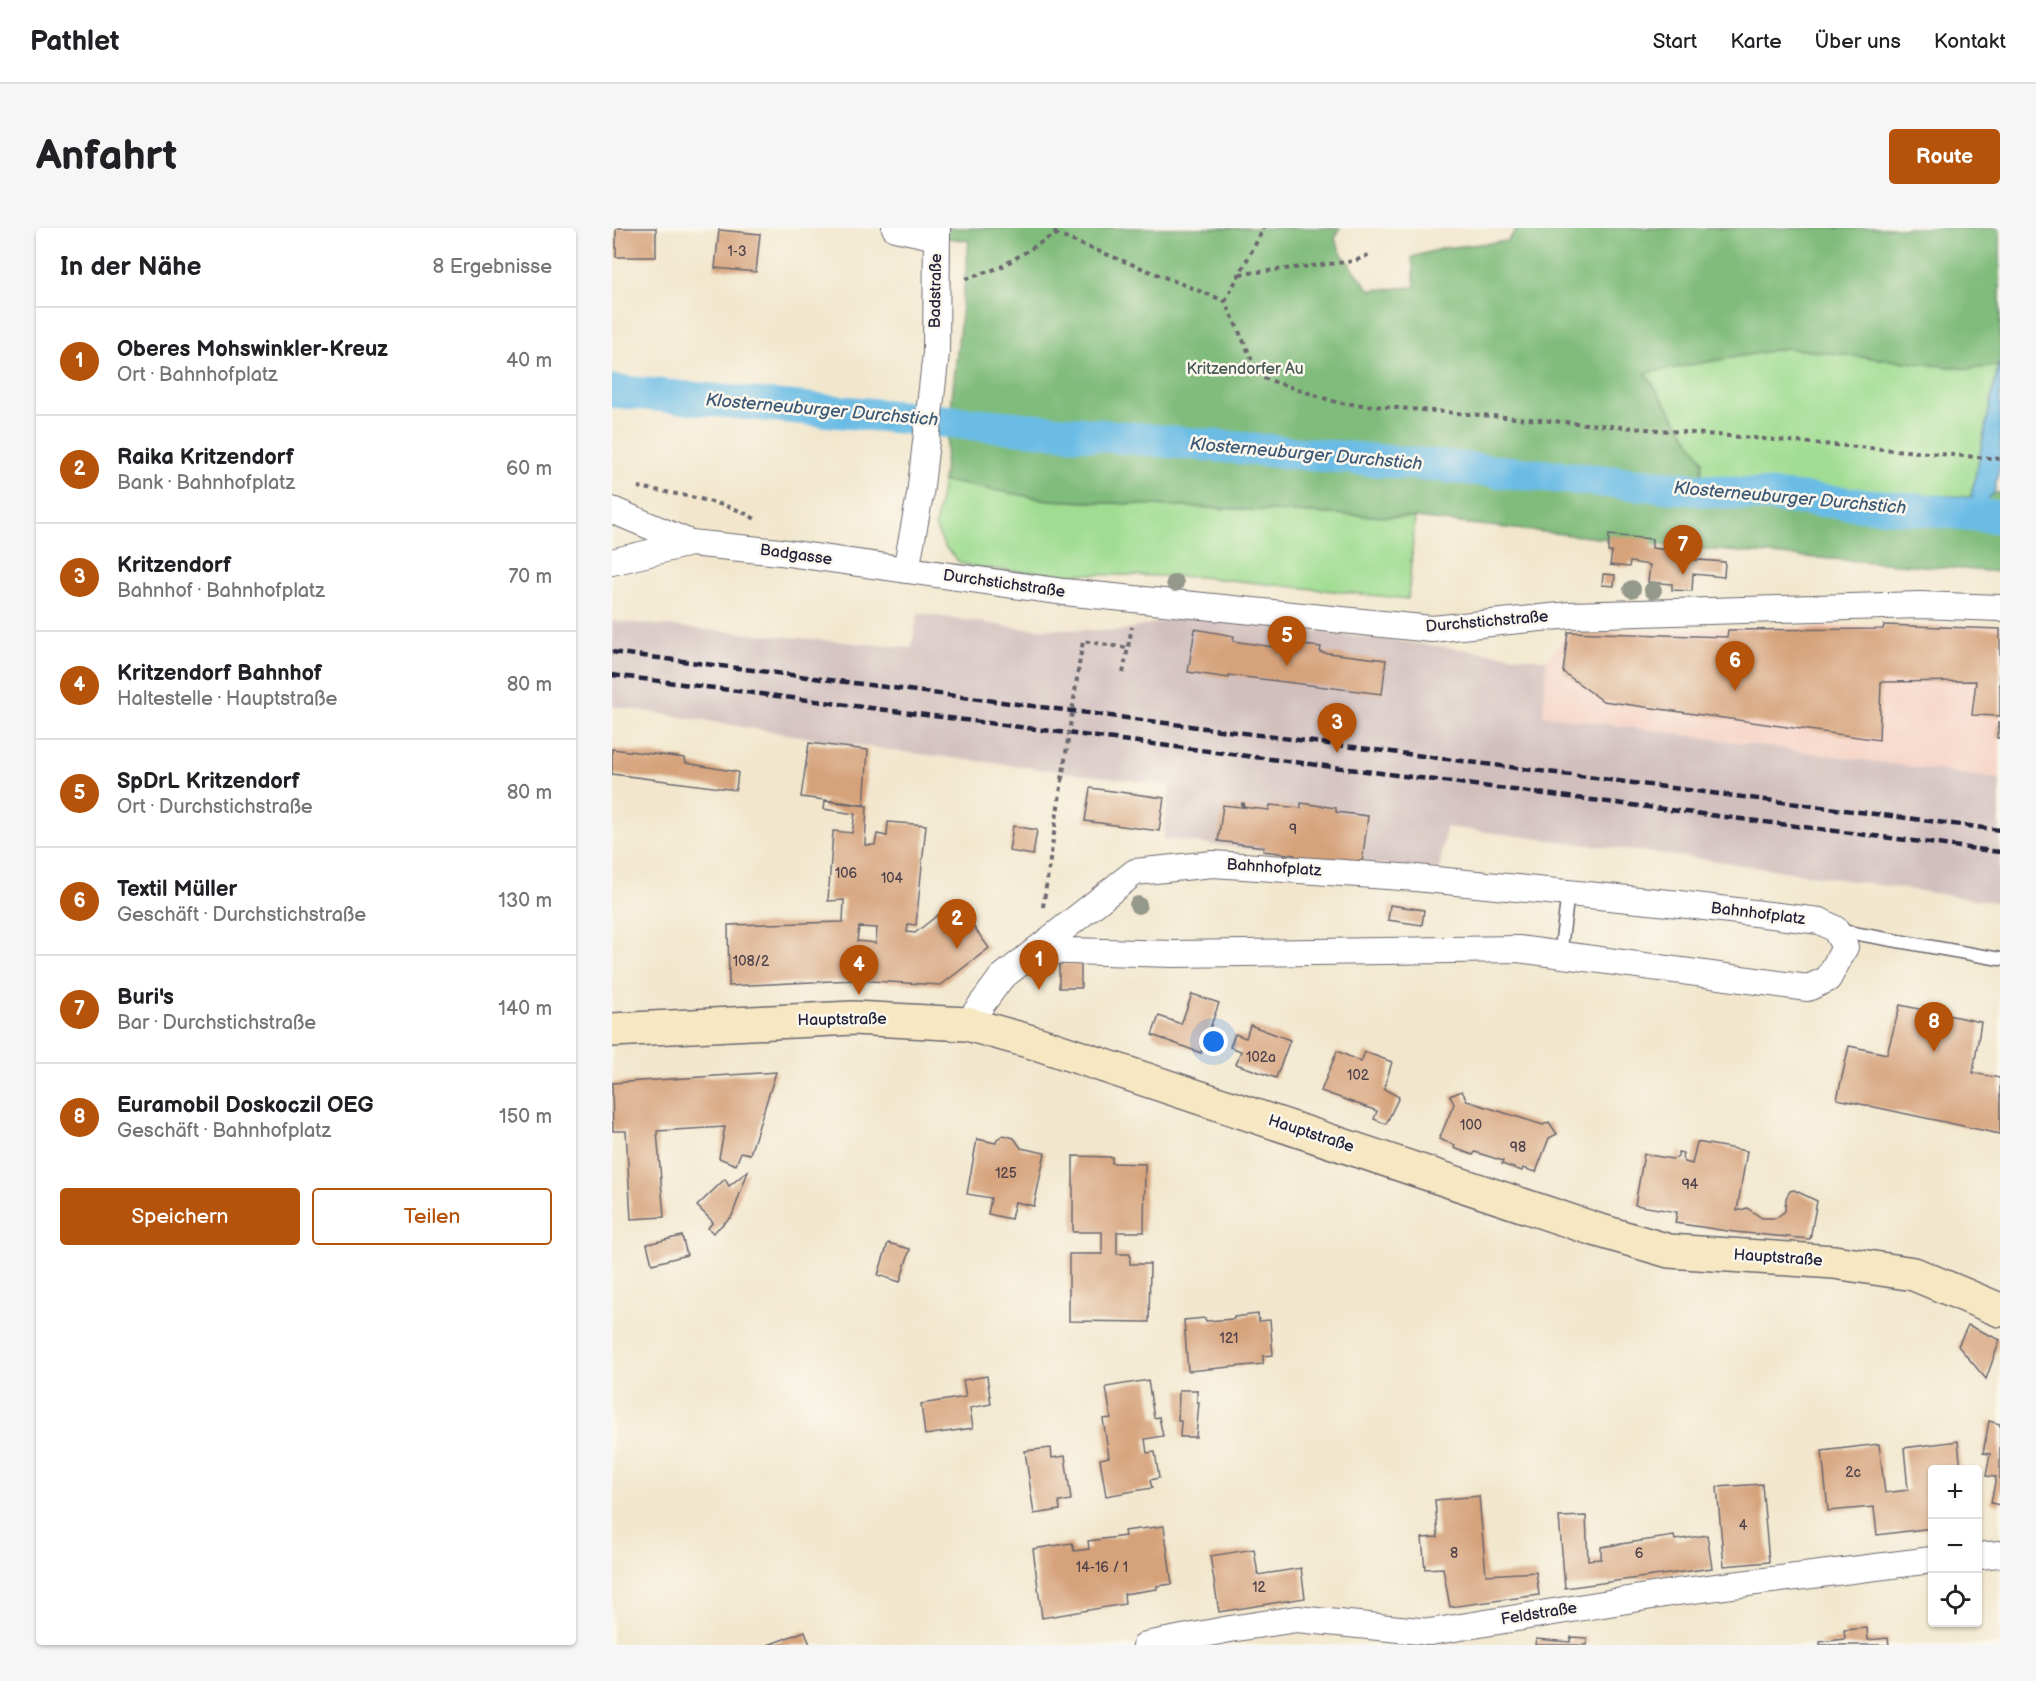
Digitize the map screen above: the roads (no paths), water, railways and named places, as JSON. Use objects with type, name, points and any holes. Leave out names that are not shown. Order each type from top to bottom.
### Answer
[{"type":"main road","name":"Hauptstraße","points":[[612,1030],[853,1018],[968,1024],[1039,1044],[1594,1229],[1668,1251],[1834,1262],[1914,1274],[2000,1310]]},
{"type":"street","points":[[895,228],[937,232]]},
{"type":"street","name":"Badstraße","points":[[906,570],[920,495],[936,353],[937,232]]},
{"type":"street","points":[[612,510],[690,543]]},
{"type":"street","name":"Badgasse","points":[[612,562],[690,543],[780,552],[906,570]]},
{"type":"street","name":"Durchstichstraße","points":[[906,570],[1064,592],[1432,629],[1582,615],[1920,605],[2000,608]]},
{"type":"street","name":"Bahnhofplatz","points":[[968,1024],[1001,978],[1135,872],[1213,864],[1416,878],[1820,921],[1835,929]]},
{"type":"street","points":[[1036,950],[1173,954],[1518,949],[1808,988],[1828,979],[1845,947],[1835,929]]},
{"type":"street","points":[[1982,1556],[2000,1554]]},
{"type":"street","name":"Feldstraße","points":[[1146,1645],[1297,1619],[1430,1632],[1677,1592],[1928,1561]]},
{"type":"lane","points":[[1560,955],[1569,893]]},
{"type":"lane","points":[[1835,929],[2000,959]]},
{"type":"water","points":[[2000,359],[2000,464],[1994,493],[1983,502],[1971,497]]},
{"type":"waterway","name":"Klosterneuburger Durchstich","points":[[612,391],[2000,517]]},
{"type":"waterway","points":[[1980,515],[1985,491]]},
{"type":"railway","points":[[612,652],[2000,830]]},
{"type":"railway","points":[[612,675],[2000,852]]},
{"type":"place","name":"Buri's","points":[[1683,575]]},
{"type":"place","name":"SpDrL Kritzendorf","points":[[1287,666]]},
{"type":"place","name":"Textil Müller","points":[[1735,691]]},
{"type":"place","name":"Kritzendorf","points":[[1337,753]]},
{"type":"place","name":"Raika Kritzendorf","points":[[957,949]]},
{"type":"place","name":"Oberes Mohswinkler-Kreuz","points":[[1039,990]]},
{"type":"place","name":"Kritzendorf Bahnhof","points":[[859,995]]},
{"type":"place","name":"Euramobil Doskoczil OEG","points":[[1934,1052]]},
{"type":"park label","name":"Kritzendorfer Au","points":[[1245,369]]}]
